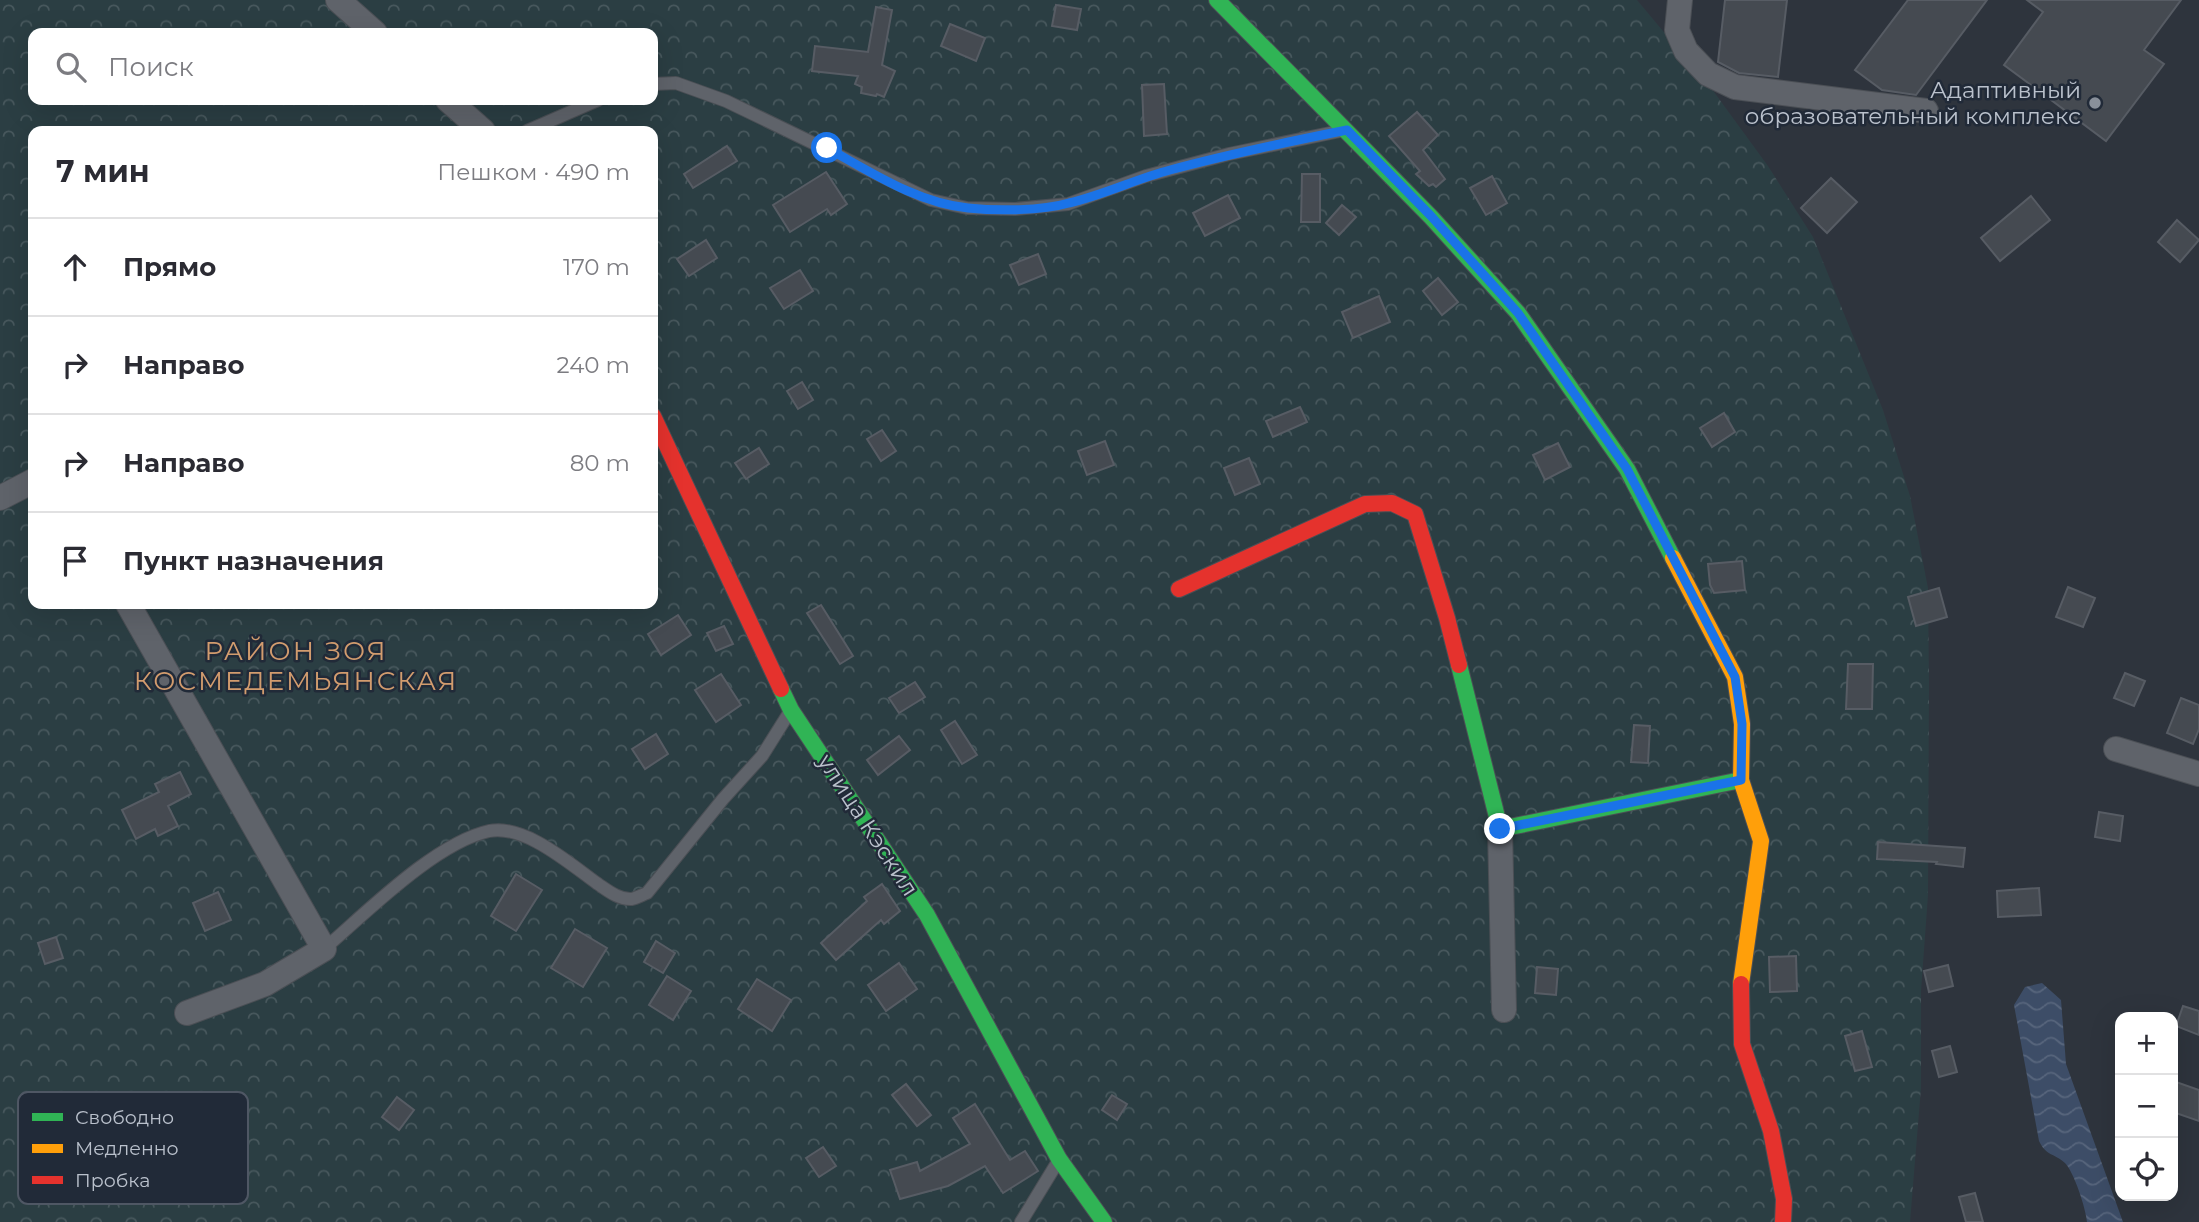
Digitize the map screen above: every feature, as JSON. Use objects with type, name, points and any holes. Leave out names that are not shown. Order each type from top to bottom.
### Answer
[{"type":"street","points":[[338,0],[369,28]]},
{"type":"street","points":[[1217,0],[1431,216],[1518,313],[1627,469],[1735,677],[1742,724],[1741,780],[1761,841],[1740,993],[1742,1044],[1771,1131],[1784,1199],[1783,1222]]},
{"type":"street","points":[[1680,0],[1677,30],[1686,51],[1707,74],[1735,87],[1926,111]]},
{"type":"street","points":[[454,105],[478,126]]},
{"type":"street","name":"улица Кэскил","points":[[658,427],[791,710],[927,915],[1059,1159],[1104,1222]]},
{"type":"street","points":[[0,498],[28,484]]},
{"type":"street","points":[[1179,589],[1365,504],[1392,503],[1415,514],[1447,618],[1500,829],[1504,1010]]},
{"type":"street","points":[[131,609],[324,949],[265,984],[187,1013]]},
{"type":"street","points":[[2116,749],[2199,774]]},
{"type":"street","points":[[1500,829],[1741,780]]},
{"type":"lane","points":[[658,84],[676,83],[726,101],[921,196],[967,208],[1015,209],[1068,204],[1146,176],[1229,154],[1347,130]]},
{"type":"lane","points":[[538,126],[587,105]]},
{"type":"lane","points":[[324,949],[422,864],[464,841],[491,831],[518,833],[528,838],[547,848],[613,894],[631,899],[647,893],[723,799],[762,756],[791,710]]},
{"type":"lane","points":[[1021,1222],[1059,1159]]},
{"type":"green space","points":[[0,0],[1637,0],[1714,92],[1768,166],[1813,237],[1883,410],[1910,496],[1928,588],[1929,685],[1928,895],[1921,991],[1921,1088],[1910,1222],[0,1222]]},
{"type":"water","points":[[2042,983],[2061,1000],[2066,1064],[2123,1222],[2087,1222],[2072,1174],[2065,1163],[2044,1149],[2039,1141],[2014,1005],[2025,987]]},
{"type":"building","name":"Адаптивный образовательный комплекс","points":[[1725,0],[1787,0],[1778,77],[1739,73],[1718,62]]},
{"type":"building","name":"Адаптивный образовательный комплекс","points":[[1908,0],[1987,0],[1916,95],[1882,90],[1855,70]]},
{"type":"building","name":"Адаптивный образовательный комплекс","points":[[2027,0],[2181,0],[2144,50],[2164,64],[2106,141],[2004,65],[2043,12]]},
{"type":"building","points":[[1056,5],[1081,9],[1077,30],[1052,26]]},
{"type":"building","points":[[876,7],[892,10],[882,65],[895,71],[884,97],[861,93],[862,87],[855,84],[858,76],[812,71],[815,46],[868,52]]},
{"type":"building","points":[[950,24],[985,38],[976,61],[941,46]]},
{"type":"building","points":[[1164,84],[1167,134],[1144,136],[1142,85]]},
{"type":"building","points":[[1417,112],[1438,135],[1423,150],[1445,179],[1436,187],[1433,184],[1429,186],[1416,174],[1420,171],[1389,136]]},
{"type":"building","points":[[727,146],[737,161],[693,188],[684,174]]},
{"type":"building","points":[[826,172],[847,204],[831,215],[827,209],[790,232],[773,205]]},
{"type":"building","points":[[1302,174],[1320,174],[1320,222],[1301,222]]},
{"type":"building","points":[[1492,176],[1507,203],[1486,215],[1470,188]]},
{"type":"building","points":[[1831,178],[1857,202],[1827,233],[1801,208]]},
{"type":"building","points":[[1228,195],[1240,218],[1205,236],[1193,213]]},
{"type":"building","points":[[2031,196],[2050,220],[2000,261],[1981,238]]},
{"type":"building","points":[[1342,205],[1356,217],[1339,235],[1326,223]]},
{"type":"building","points":[[2177,220],[2199,240],[2180,262],[2158,242]]},
{"type":"building","points":[[706,240],[717,258],[689,276],[677,259]]},
{"type":"building","points":[[1038,254],[1046,274],[1019,285],[1010,265]]},
{"type":"building","points":[[800,270],[813,291],[784,309],[770,288]]},
{"type":"building","points":[[1438,278],[1458,302],[1442,315],[1423,291]]},
{"type":"building","points":[[1379,296],[1390,322],[1353,338],[1342,312]]},
{"type":"building","points":[[802,382],[813,400],[798,409],[787,391]]},
{"type":"building","points":[[1300,407],[1307,422],[1273,437],[1266,421]]},
{"type":"building","points":[[1724,413],[1735,432],[1712,447],[1700,428]]},
{"type":"building","points":[[882,430],[896,451],[881,461],[867,439]]},
{"type":"building","points":[[1105,441],[1114,465],[1087,475],[1078,451]]},
{"type":"building","points":[[1558,443],[1570,467],[1545,480],[1533,455]]},
{"type":"building","points":[[759,448],[769,464],[746,479],[735,463]]},
{"type":"building","points":[[1249,458],[1260,484],[1235,495],[1224,468]]},
{"type":"building","points":[[1742,561],[1745,590],[1714,593],[1710,585],[1708,564]]},
{"type":"building","points":[[2068,587],[2095,598],[2083,627],[2056,617]]},
{"type":"building","points":[[1939,588],[1947,617],[1916,626],[1908,597]]},
{"type":"building","points":[[821,605],[853,656],[840,664],[807,613]]},
{"type":"building","points":[[678,615],[691,635],[661,655],[648,634]]},
{"type":"building","points":[[724,626],[733,644],[716,651],[707,633]]},
{"type":"building","points":[[1848,664],[1873,664],[1872,709],[1846,709]]},
{"type":"building","points":[[2125,673],[2145,681],[2134,706],[2114,698]]},
{"type":"building","points":[[721,674],[741,705],[716,722],[695,690]]},
{"type":"building","points":[[915,682],[925,697],[899,713],[889,698]]},
{"type":"building","points":[[2181,698],[2199,705],[2199,729],[2193,744],[2167,733]]},
{"type":"building","points":[[955,721],[977,755],[962,764],[941,730]]},
{"type":"building","points":[[1634,725],[1650,726],[1648,763],[1631,762]]},
{"type":"building","points":[[656,734],[668,754],[645,769],[632,749]]},
{"type":"building","points":[[899,736],[910,750],[878,775],[867,760]]},
{"type":"building","points":[[180,772],[191,794],[168,806],[178,826],[158,836],[155,829],[136,839],[122,810],[159,792],[155,784]]},
{"type":"building","points":[[2099,812],[2123,816],[2120,841],[2095,837]]},
{"type":"building","points":[[1878,842],[1965,848],[1963,867],[1936,864],[1937,862],[1877,859]]},
{"type":"building","points":[[516,874],[542,890],[516,931],[491,916]]},
{"type":"building","points":[[882,884],[900,911],[884,924],[881,920],[836,960],[821,943],[867,901],[864,897]]},
{"type":"building","points":[[2039,888],[2041,915],[1998,917],[1997,891]]},
{"type":"building","points":[[218,892],[231,920],[205,931],[193,903]]},
{"type":"building","points":[[575,929],[607,948],[583,987],[551,968]]},
{"type":"building","points":[[56,937],[63,958],[45,964],[38,943]]},
{"type":"building","points":[[656,941],[675,953],[663,973],[644,962]]},
{"type":"building","points":[[1796,956],[1797,991],[1770,992],[1769,957]]},
{"type":"building","points":[[899,963],[917,989],[886,1011],[868,985]]},
{"type":"building","points":[[1948,965],[1953,986],[1929,992],[1924,971]]},
{"type":"building","points":[[1537,967],[1558,969],[1556,995],[1535,993]]},
{"type":"building","points":[[667,976],[691,991],[673,1020],[649,1005]]},
{"type":"building","points":[[757,979],[791,1000],[772,1031],[738,1009]]},
{"type":"building","points":[[2183,1006],[2199,1011],[2199,1035],[2178,1027]]},
{"type":"building","points":[[1862,1031],[1872,1067],[1855,1071],[1845,1036]]},
{"type":"building","points":[[1950,1046],[1957,1072],[1939,1077],[1932,1051]]},
{"type":"building","points":[[2178,1083],[2199,1090],[2199,1121],[2178,1114]]},
{"type":"building","points":[[906,1084],[931,1115],[917,1126],[892,1095]]},
{"type":"building","points":[[1112,1095],[1127,1104],[1117,1120],[1102,1110]]},
{"type":"building","points":[[397,1097],[414,1110],[399,1130],[382,1117]]},
{"type":"building","points":[[975,1104],[1010,1160],[1025,1151],[1038,1171],[1003,1193],[985,1166],[948,1186],[900,1199],[890,1170],[917,1162],[920,1171],[970,1144],[953,1118]]},
{"type":"building","points":[[823,1147],[836,1166],[819,1177],[806,1158]]},
{"type":"building","points":[[1975,1193],[1983,1222],[1966,1222],[1959,1197]]},
{"type":"traffic: fast","points":[[1217,0],[1431,217],[1518,313],[1627,469],[1673,558]]},
{"type":"traffic: fast","points":[[1459,665],[1500,829],[1741,780]]},
{"type":"traffic: fast","points":[[781,689],[791,710],[927,915],[1059,1159],[1104,1222]]},
{"type":"traffic: slow","points":[[1673,558],[1735,677],[1742,724],[1741,780],[1761,841],[1741,984]]},
{"type":"traffic: jam","points":[[658,427],[781,689]]},
{"type":"traffic: jam","points":[[1179,589],[1365,504],[1392,503],[1415,514],[1459,665]]},
{"type":"traffic: jam","points":[[1741,984],[1742,1044],[1771,1131],[1784,1199],[1783,1222]]},
{"type":"place","name":"Адаптивный образовательный комплекс","points":[[2095,103]]},
{"type":"district","name":"РАЙОН ЗОЯ КОСМЕДЕМЬЯНСКАЯ","points":[[296,666]]},
{"type":"route","points":[[827,148],[931,200],[967,208],[1015,209],[1068,204],[1146,176],[1229,154],[1347,130],[1431,216],[1518,313],[1627,469],[1735,677],[1742,724],[1741,780],[1500,829]]}]
